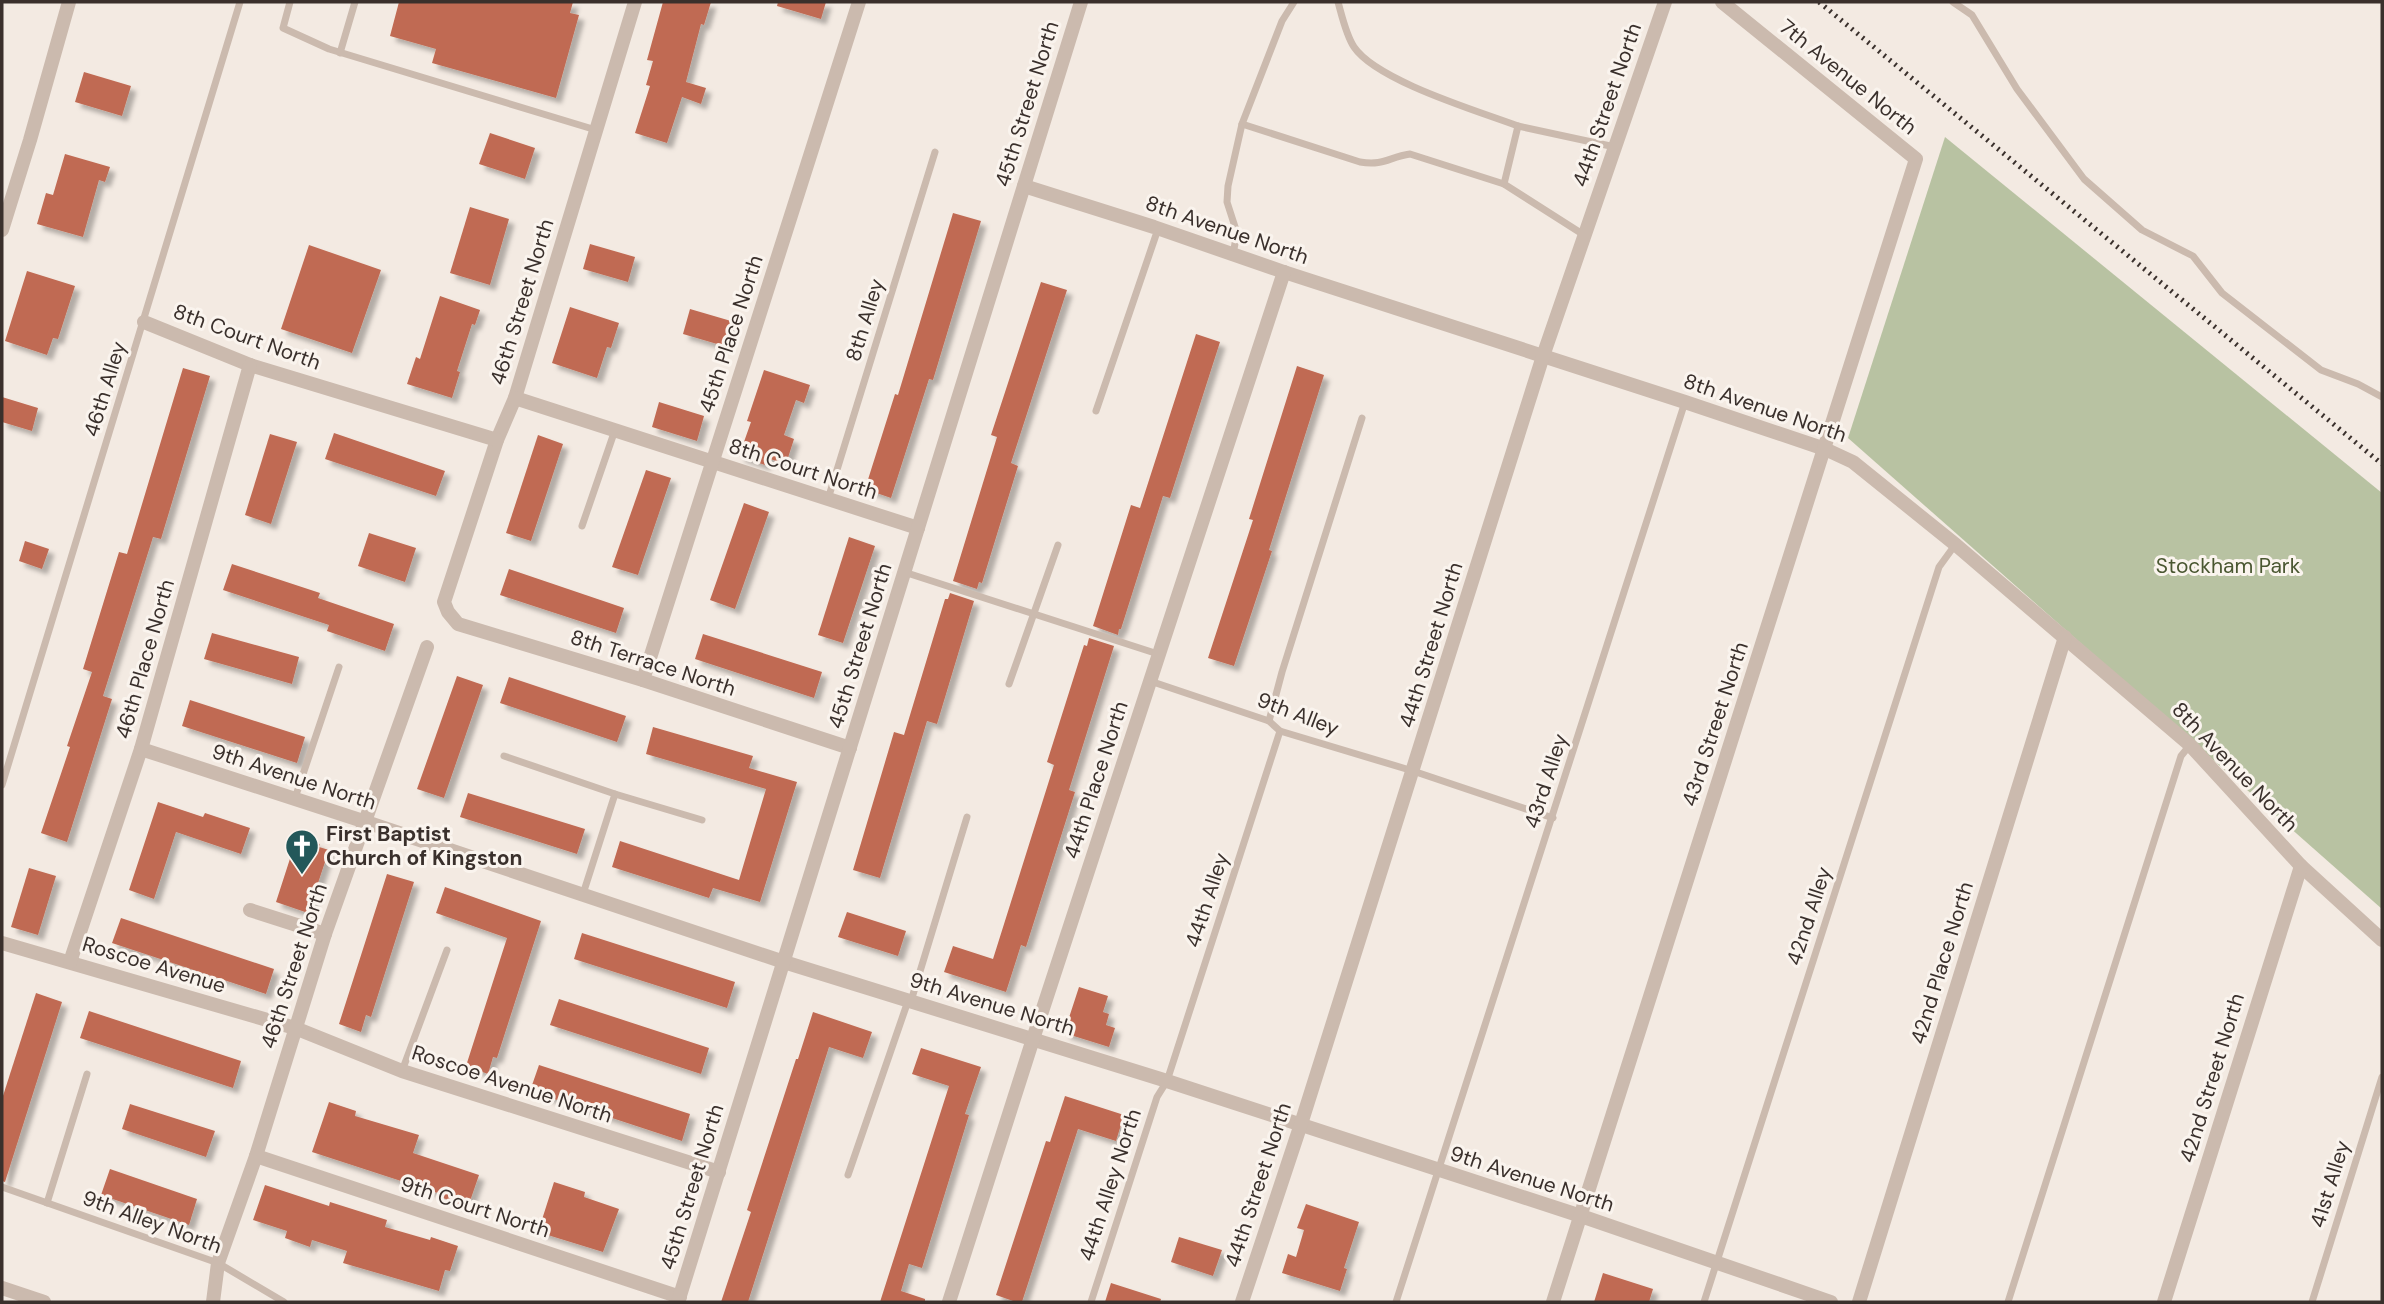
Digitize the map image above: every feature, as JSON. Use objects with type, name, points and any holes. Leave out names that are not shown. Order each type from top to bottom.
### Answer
[{"type":"street","points":[[2,230],[69,2]]},
{"type":"street","name":"46th Street North","points":[[448,612],[444,602],[497,440],[515,398],[635,2]]},
{"type":"street","name":"45th Place North","points":[[643,680],[859,2]]},
{"type":"street","name":"45th Street North","points":[[679,1299],[1081,2]]},
{"type":"street","name":"44th Street North","points":[[1242,1302],[1301,1124],[1543,356],[1665,2]]},
{"type":"street","name":"7th Avenue North","points":[[1722,2],[1916,159]]},
{"type":"street","name":"43rd Street North","points":[[1553,1302],[1916,159]]},
{"type":"street","name":"8th Avenue North","points":[[1024,186],[1685,402],[1825,449],[1853,462],[2065,636],[2190,745],[2301,866],[2382,940]]},
{"type":"street","name":"44th Place North","points":[[949,1302],[1284,272]]},
{"type":"street","name":"8th Court North","points":[[144,322],[250,365],[497,440]]},
{"type":"street","name":"46th Place North","points":[[71,962],[141,749],[250,365]]},
{"type":"street","name":"8th Court North","points":[[515,398],[918,528]]},
{"type":"street","name":"8th Terrace North","points":[[448,612],[458,624],[643,680],[850,748]]},
{"type":"street","name":"42nd Place North","points":[[1859,1302],[2065,636]]},
{"type":"street","name":"46th Street North","points":[[213,1302],[218,1263],[256,1156],[325,934],[428,647]]},
{"type":"street","name":"9th Avenue North","points":[[141,749],[784,962],[1167,1080],[1581,1216],[1831,1302]]},
{"type":"street","name":"42nd Street North","points":[[2164,1302],[2301,866]]},
{"type":"street","points":[[250,910],[325,934]]},
{"type":"street","name":"Roscoe Avenue","points":[[2,943],[295,1028]]},
{"type":"street","name":"Roscoe Avenue North","points":[[295,1028],[402,1071],[719,1172]]},
{"type":"street","name":"9th Court North","points":[[256,1156],[679,1299]]},
{"type":"street","points":[[2,1288],[44,1302]]},
{"type":"lane","name":"46th Alley","points":[[2,785],[240,2]]},
{"type":"lane","points":[[290,2],[283,28],[340,53],[596,130]]},
{"type":"lane","points":[[340,53],[355,2]]},
{"type":"lane","points":[[1233,254],[1237,233],[1227,194],[1242,124],[1282,21],[1294,2]]},
{"type":"lane","points":[[1338,2],[1353,46],[1366,60],[1384,72],[1518,126],[1615,147]]},
{"type":"lane","points":[[1953,2],[1972,15],[2017,89],[2084,179],[2142,230],[2193,256],[2222,293],[2321,370],[2358,384],[2382,397]]},
{"type":"lane","points":[[1242,124],[1360,162],[1387,162],[1410,154],[1504,184],[1585,236]]},
{"type":"lane","points":[[1504,184],[1518,126]]},
{"type":"lane","name":"8th Alley","points":[[828,499],[935,152]]},
{"type":"lane","points":[[1096,411],[1159,228]]},
{"type":"lane","name":"43rd Alley","points":[[1396,1302],[1685,402]]},
{"type":"lane","points":[[1269,721],[1282,672],[1363,418]]},
{"type":"lane","points":[[582,526],[615,430]]},
{"type":"lane","points":[[1009,684],[1058,545]]},
{"type":"lane","name":"42nd Alley","points":[[1704,1302],[1939,567],[1956,545]]},
{"type":"lane","points":[[904,572],[1159,654]]},
{"type":"lane","points":[[295,799],[339,667]]},
{"type":"lane","name":"9th Alley","points":[[1150,681],[1269,721],[1280,731],[1413,771],[1553,818]]},
{"type":"lane","name":"44th Alley","points":[[1167,1080],[1280,731]]},
{"type":"lane","points":[[2008,1302],[2181,756],[2190,745]]},
{"type":"lane","points":[[504,756],[702,820]]},
{"type":"lane","points":[[583,895],[615,794]]},
{"type":"lane","points":[[848,1175],[910,1001],[967,817]]},
{"type":"lane","points":[[402,1071],[447,950]]},
{"type":"lane","points":[[47,1203],[87,1074]]},
{"type":"lane","name":"41st Alley","points":[[2312,1302],[2382,1077]]},
{"type":"lane","name":"44th Alley North","points":[[1091,1302],[1157,1097],[1167,1080]]},
{"type":"lane","name":"9th Alley North","points":[[2,1187],[218,1263],[284,1302]]},
{"type":"green space","name":"Stockham Park","points":[[1945,137],[2382,493],[2382,909],[1848,438]]},
{"type":"building","points":[[399,2],[573,2],[570,13],[579,15],[556,98],[432,63],[436,49],[390,36]]},
{"type":"building","points":[[663,2],[711,2],[704,25],[701,24],[686,82],[706,88],[701,104],[682,97],[667,143],[635,133],[650,86],[646,85],[653,61],[647,60]]},
{"type":"building","points":[[778,2],[826,2],[821,19],[777,6]]},
{"type":"building","points":[[84,72],[131,86],[122,116],[75,102]]},
{"type":"building","points":[[490,133],[535,148],[525,179],[479,164]]},
{"type":"building","points":[[65,154],[110,167],[105,182],[99,180],[83,237],[37,224],[46,193],[53,195]]},
{"type":"building","points":[[470,207],[509,219],[490,285],[450,273]]},
{"type":"building","points":[[953,213],[981,221],[933,380],[929,379],[891,498],[865,489],[895,394],[898,395]]},
{"type":"building","points":[[590,244],[635,257],[628,282],[583,269]]},
{"type":"building","points":[[309,245],[381,270],[352,353],[281,329]]},
{"type":"building","points":[[27,271],[75,286],[58,339],[53,338],[47,355],[5,341]]},
{"type":"building","points":[[1041,282],[1067,290],[1011,463],[1018,466],[982,583],[979,582],[977,589],[953,581],[997,437],[991,435]]},
{"type":"building","points":[[440,296],[480,310],[475,325],[472,324],[457,371],[460,372],[452,398],[407,384],[416,357],[420,359]]},
{"type":"building","points":[[570,307],[619,323],[611,348],[607,347],[597,378],[552,363]]},
{"type":"building","points":[[690,309],[731,321],[724,346],[683,334]]},
{"type":"building","points":[[1196,334],[1220,342],[1170,498],[1163,496],[1118,635],[1093,626],[1131,505],[1140,508]]},
{"type":"building","points":[[1297,366],[1324,375],[1269,550],[1272,551],[1234,666],[1208,658],[1253,520],[1249,519]]},
{"type":"building","points":[[183,368],[210,376],[161,539],[153,537],[103,696],[112,699],[67,842],[41,833],[92,672],[83,669],[119,552],[127,554]]},
{"type":"building","points":[[764,370],[810,385],[804,403],[796,400],[784,435],[794,439],[786,464],[767,458],[765,465],[739,456]]},
{"type":"building","points":[[2,397],[38,408],[32,431],[2,422]]},
{"type":"building","points":[[659,402],[704,416],[697,441],[652,427]]},
{"type":"building","points":[[334,433],[445,471],[436,496],[325,459]]},
{"type":"building","points":[[270,434],[297,442],[271,524],[245,515]]},
{"type":"building","points":[[538,435],[563,444],[531,541],[506,533]]},
{"type":"building","points":[[646,470],[671,478],[638,575],[612,567]]},
{"type":"building","points":[[744,503],[769,512],[735,609],[710,600]]},
{"type":"building","points":[[369,533],[416,548],[405,582],[358,566]]},
{"type":"building","points":[[849,537],[875,546],[843,643],[818,635]]},
{"type":"building","points":[[25,541],[49,549],[42,569],[19,561]]},
{"type":"building","points":[[232,564],[320,593],[318,598],[394,624],[385,651],[327,631],[329,625],[223,590]]},
{"type":"building","points":[[509,569],[624,608],[616,633],[500,595]]},
{"type":"building","points":[[950,593],[974,601],[937,724],[927,721],[880,878],[853,870],[894,732],[904,735],[945,599],[948,599]]},
{"type":"building","points":[[212,633],[299,657],[292,684],[204,659]]},
{"type":"building","points":[[703,634],[822,672],[814,698],[695,659]]},
{"type":"building","points":[[1089,638],[1114,646],[1069,790],[1075,792],[1026,947],[1021,945],[1006,992],[944,972],[953,946],[993,959],[1054,765],[1047,762],[1084,645],[1087,646]]},
{"type":"building","points":[[457,676],[483,685],[444,798],[417,789]]},
{"type":"building","points":[[509,677],[626,716],[617,742],[500,703]]},
{"type":"building","points":[[190,700],[305,737],[297,763],[182,726]]},
{"type":"building","points":[[653,727],[753,756],[749,768],[797,782],[760,902],[713,888],[709,898],[612,867],[620,841],[739,880],[766,789],[646,754]]},
{"type":"building","points":[[468,793],[585,829],[577,854],[460,817]]},
{"type":"building","points":[[158,802],[203,817],[205,813],[250,828],[241,854],[176,832],[154,899],[129,890]]},
{"type":"building","name":"First Baptist Church of Kingston","points":[[297,837],[320,844],[319,847],[329,850],[308,913],[276,902]]},
{"type":"building","points":[[29,868],[56,876],[38,935],[11,927]]},
{"type":"building","points":[[387,874],[414,882],[371,1017],[366,1015],[361,1032],[339,1024]]},
{"type":"building","points":[[445,887],[541,921],[497,1058],[493,1057],[488,1074],[466,1066],[507,938],[436,913]]},
{"type":"building","points":[[847,912],[906,931],[898,956],[838,937]]},
{"type":"building","points":[[121,918],[274,969],[266,994],[112,943]]},
{"type":"building","points":[[582,933],[735,982],[727,1008],[574,959]]},
{"type":"building","points":[[1079,987],[1108,996],[1103,1012],[1109,1014],[1106,1025],[1115,1028],[1109,1047],[1064,1033]]},
{"type":"building","points":[[36,993],[62,1002],[5,1182],[2,1181],[2,1099]]},
{"type":"building","points":[[559,999],[709,1048],[701,1074],[550,1025]]},
{"type":"building","points":[[89,1011],[241,1061],[233,1088],[80,1038]]},
{"type":"building","points":[[813,1012],[872,1032],[863,1058],[829,1047],[748,1302],[721,1302],[751,1212],[747,1210]]},
{"type":"building","points":[[921,1048],[981,1067],[965,1114],[969,1115],[922,1268],[909,1264],[901,1291],[925,1299],[925,1302],[880,1302],[949,1086],[912,1074]]},
{"type":"building","points":[[539,1065],[690,1114],[682,1141],[530,1091]]},
{"type":"building","points":[[1065,1096],[1124,1115],[1116,1141],[1078,1129],[1022,1302],[1016,1302],[996,1295],[1046,1141],[1050,1142]]},
{"type":"building","points":[[329,1102],[356,1111],[355,1116],[419,1135],[413,1153],[479,1175],[468,1207],[443,1198],[444,1195],[312,1152]]},
{"type":"building","points":[[130,1104],[215,1131],[206,1157],[122,1129]]},
{"type":"building","points":[[110,1169],[197,1199],[189,1225],[101,1195]]},
{"type":"building","points":[[554,1182],[585,1192],[584,1197],[619,1209],[603,1252],[538,1232]]},
{"type":"building","points":[[265,1185],[329,1206],[330,1202],[387,1220],[385,1227],[458,1246],[450,1271],[445,1270],[439,1291],[343,1263],[347,1251],[312,1240],[310,1247],[285,1238],[287,1231],[253,1220]]},
{"type":"building","points":[[1306,1204],[1359,1222],[1344,1268],[1347,1269],[1340,1291],[1282,1273],[1288,1254],[1296,1257],[1304,1230],[1297,1228]]},
{"type":"building","points":[[1179,1237],[1222,1250],[1213,1276],[1171,1262]]},
{"type":"building","points":[[1603,1273],[1653,1289],[1649,1302],[1594,1302]]},
{"type":"building","points":[[1111,1283],[1161,1299],[1160,1302],[1105,1302]]},
{"type":"railway","points":[[1819,2],[2382,464]]},
{"type":"place","name":"First Baptist Church of Kingston","points":[[302,876]]}]
